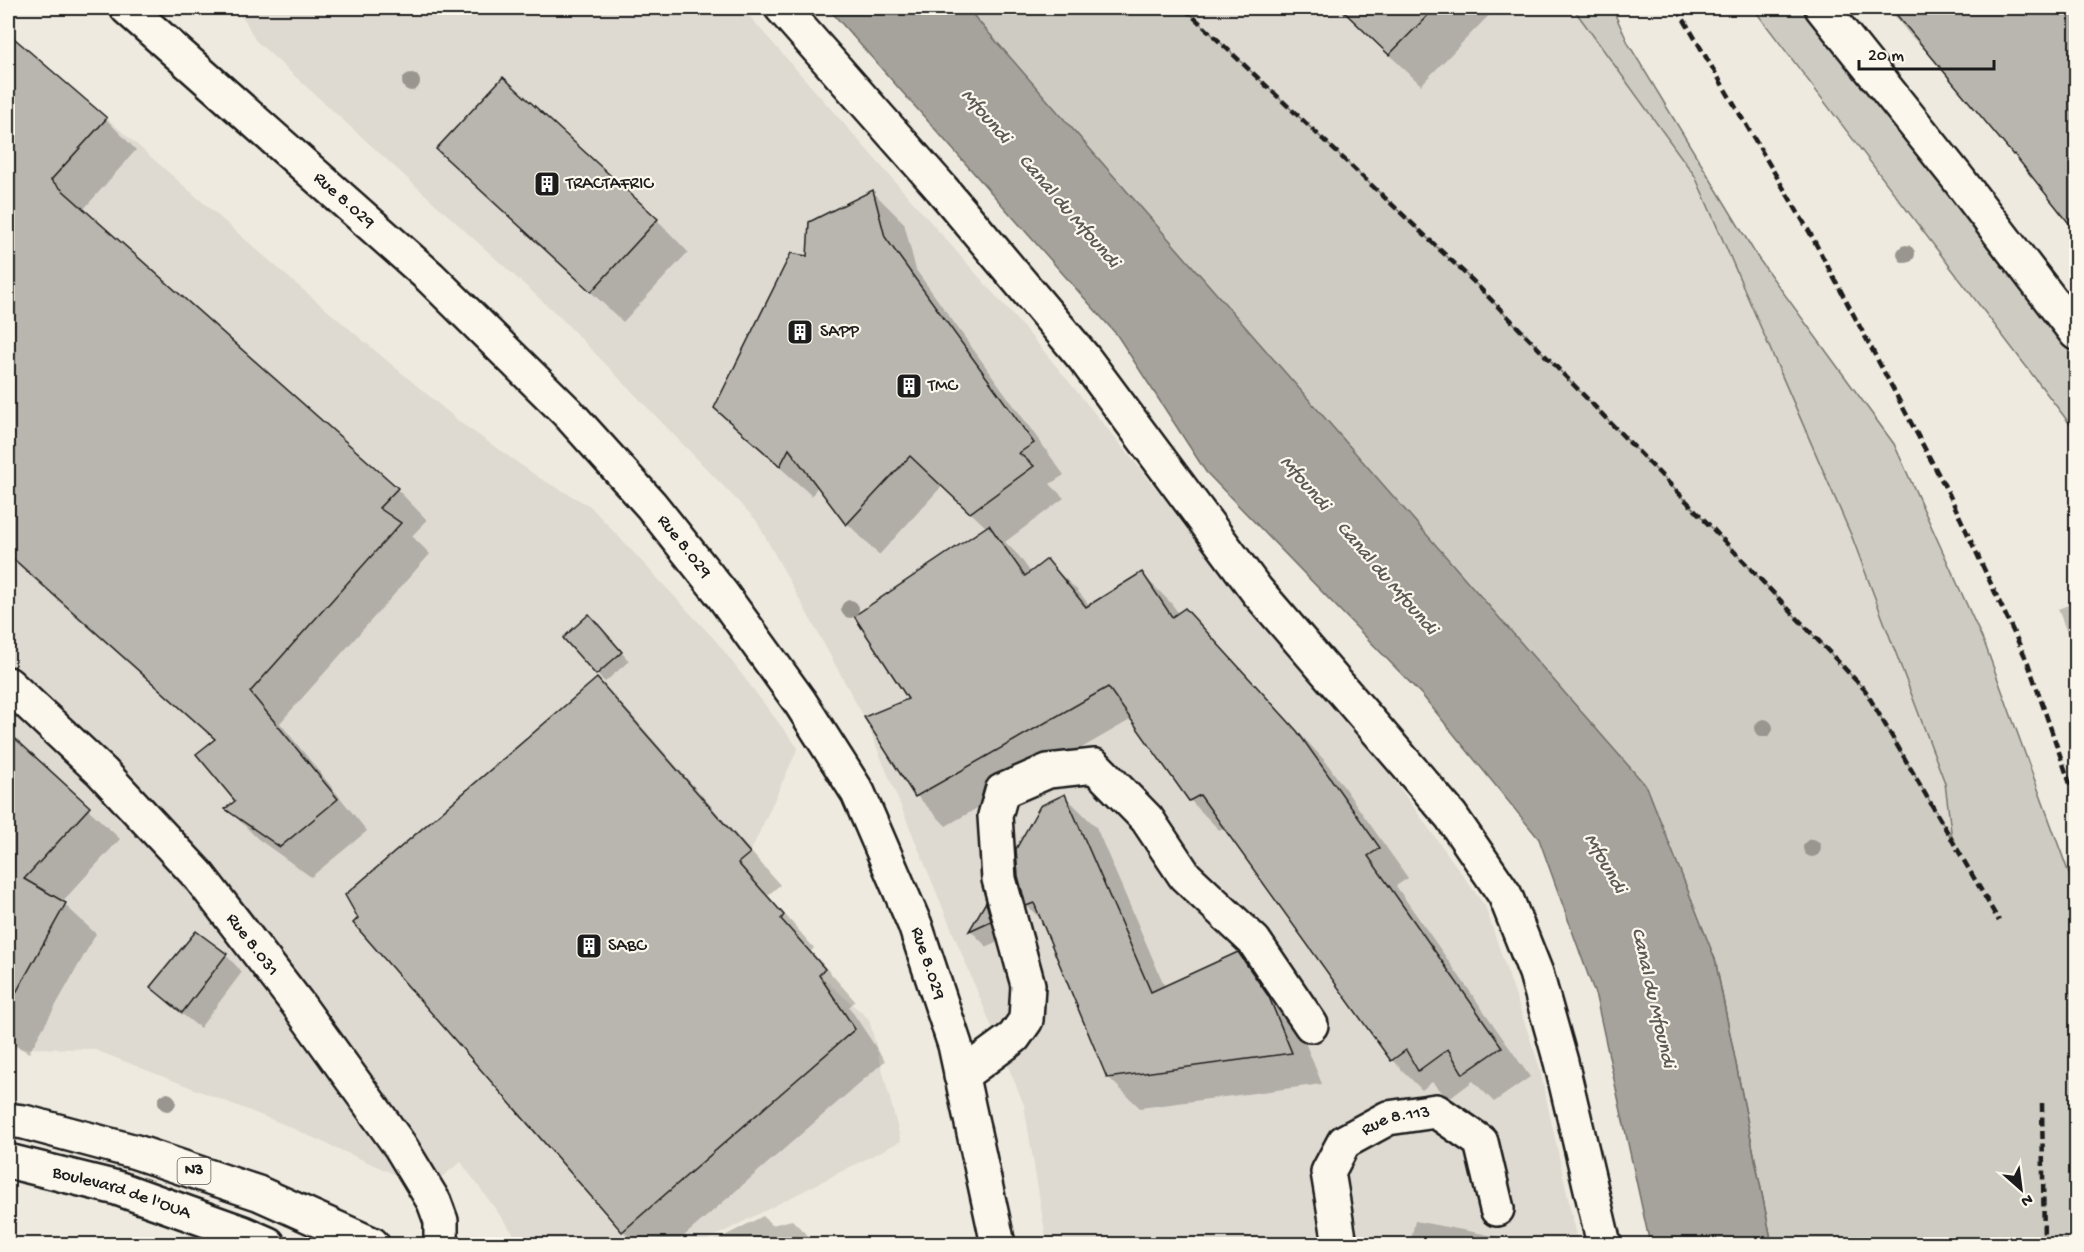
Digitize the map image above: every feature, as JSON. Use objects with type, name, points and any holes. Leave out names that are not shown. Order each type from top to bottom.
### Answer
[{"type":"main road","name":"Rue 8.029","points":[[127,8],[447,294],[567,412],[651,505],[721,592],[800,702],[858,793],[915,925],[955,1045],[998,1245]]},
{"type":"main road","points":[[782,8],[926,171],[1084,358],[1257,591],[1451,816],[1505,895],[1536,973],[1561,1062],[1604,1245]]},
{"type":"main road","points":[[1822,8],[1956,176],[2076,333]]},
{"type":"main road","name":"Rue 8.031","points":[[8,684],[102,772],[213,894],[297,1003],[400,1146],[434,1202],[441,1221],[441,1245]]},
{"type":"main road","points":[[961,1076],[1014,1037],[1026,1020],[1028,985],[999,879],[995,816],[1002,791],[1048,771],[1095,766],[1148,819],[1185,876],[1254,941],[1311,1025]]},
{"type":"main road","name":"Rue 8.113","points":[[1340,1245],[1328,1172],[1344,1142],[1388,1118],[1436,1111],[1481,1142],[1497,1209]]},
{"type":"main road","name":"N3","points":[[8,1120],[24,1122],[136,1152],[258,1192],[372,1245]]},
{"type":"main road","name":"Boulevard de l'OUA","points":[[8,1161],[117,1188],[243,1233],[268,1245]]},
{"type":"shaded area","points":[[231,8],[742,8],[1038,344],[1386,769],[1485,906],[1539,1065],[1578,1244],[1047,1244],[1024,1105],[865,719],[756,520],[561,318],[255,40],[245,20]]},
{"type":"shaded area","points":[[967,8],[1184,8],[1473,281],[1695,510],[1865,690],[1952,839],[1945,783],[1852,537],[1695,176],[1573,8],[1612,8],[1629,45],[1758,258],[1894,444],[1986,647],[2076,893],[2076,1244],[1772,1244],[1715,959]]},
{"type":"shaded area","points":[[1184,8],[1573,8],[1695,176],[1852,537],[1945,783],[1952,840],[1865,690],[1695,510],[1473,281]]},
{"type":"shaded area","points":[[1753,8],[1822,8],[2076,333],[2076,432]]},
{"type":"shaded area","points":[[8,32],[295,283],[461,423],[541,479],[590,506],[717,642],[798,748],[750,853],[739,863],[784,915],[781,919],[825,969],[819,975],[869,1019],[901,1141],[700,1244],[521,1244],[461,1162],[413,1199],[414,1194],[408,1184],[396,1175],[283,1124],[93,1049],[8,1048]]},
{"type":"water","points":[[828,8],[967,8],[1647,787],[1715,959],[1772,1244],[1650,1244],[1596,997],[1539,839],[1422,695],[1206,472],[1117,335]]},
{"type":"building","points":[[1340,8],[1435,8],[1389,55]]},
{"type":"building","points":[[1891,8],[2076,8],[2076,232],[2014,154]]},
{"type":"building","points":[[8,33],[107,118],[51,180],[398,488],[379,508],[401,523],[250,692],[338,799],[280,847],[225,809],[235,801],[196,754],[215,739],[8,554]]},
{"type":"building","name":"TRACTAFRIC","points":[[503,77],[658,219],[591,292],[436,149]]},
{"type":"building","points":[[873,190],[885,237],[1034,443],[1019,453],[1034,466],[970,513],[910,456],[846,525],[789,449],[780,466],[714,408],[791,253],[807,256],[809,222]]},
{"type":"building","points":[[989,525],[1025,576],[1047,559],[1086,607],[1142,572],[1172,617],[1185,608],[1297,731],[1380,848],[1368,856],[1502,1047],[1463,1074],[1448,1049],[1418,1071],[1406,1050],[1391,1061],[1200,795],[1189,801],[1108,687],[915,797],[864,717],[908,699],[854,616]]},
{"type":"building","points":[[589,614],[622,652],[596,675],[563,638]]},
{"type":"building","name":"SABC","points":[[597,678],[750,853],[738,863],[784,915],[781,919],[825,969],[819,975],[855,1029],[622,1232],[353,923],[358,918],[345,895]]},
{"type":"building","points":[[8,732],[90,807],[24,879],[66,903],[8,1007]]},
{"type":"building","points":[[1065,794],[1151,992],[1238,952],[1269,997],[1292,1053],[1107,1078],[1034,903],[1026,906],[1018,876],[1016,849],[1040,806]]},
{"type":"building","points":[[986,902],[991,921],[969,931]]},
{"type":"building","points":[[196,931],[227,954],[182,1013],[150,987]]},
{"type":"railway","points":[[1184,8],[1473,281],[1695,510],[1865,690],[1999,921]]},
{"type":"railway","points":[[1677,8],[1810,233],[1949,494],[2028,663],[2076,801]]},
{"type":"railway","points":[[2042,1103],[2044,1244]]},
{"type":"place","name":"TRACTAFRIC","points":[[547,184]]},
{"type":"place","name":"SAPP","points":[[800,332]]},
{"type":"place","name":"TMC","points":[[909,386]]},
{"type":"place","name":"SABC","points":[[589,946]]},
{"type":"water label","name":"Mfoundi","points":[[985,117]]},
{"type":"water label","name":"Canal du Mfoundi","points":[[1068,212]]},
{"type":"water label","name":"Mfoundi","points":[[1304,484]]},
{"type":"water label","name":"Canal du Mfoundi","points":[[1386,579]]},
{"type":"water label","name":"Mfoundi","points":[[1604,864]]},
{"type":"water label","name":"Canal du Mfoundi","points":[[1652,998]]}]
